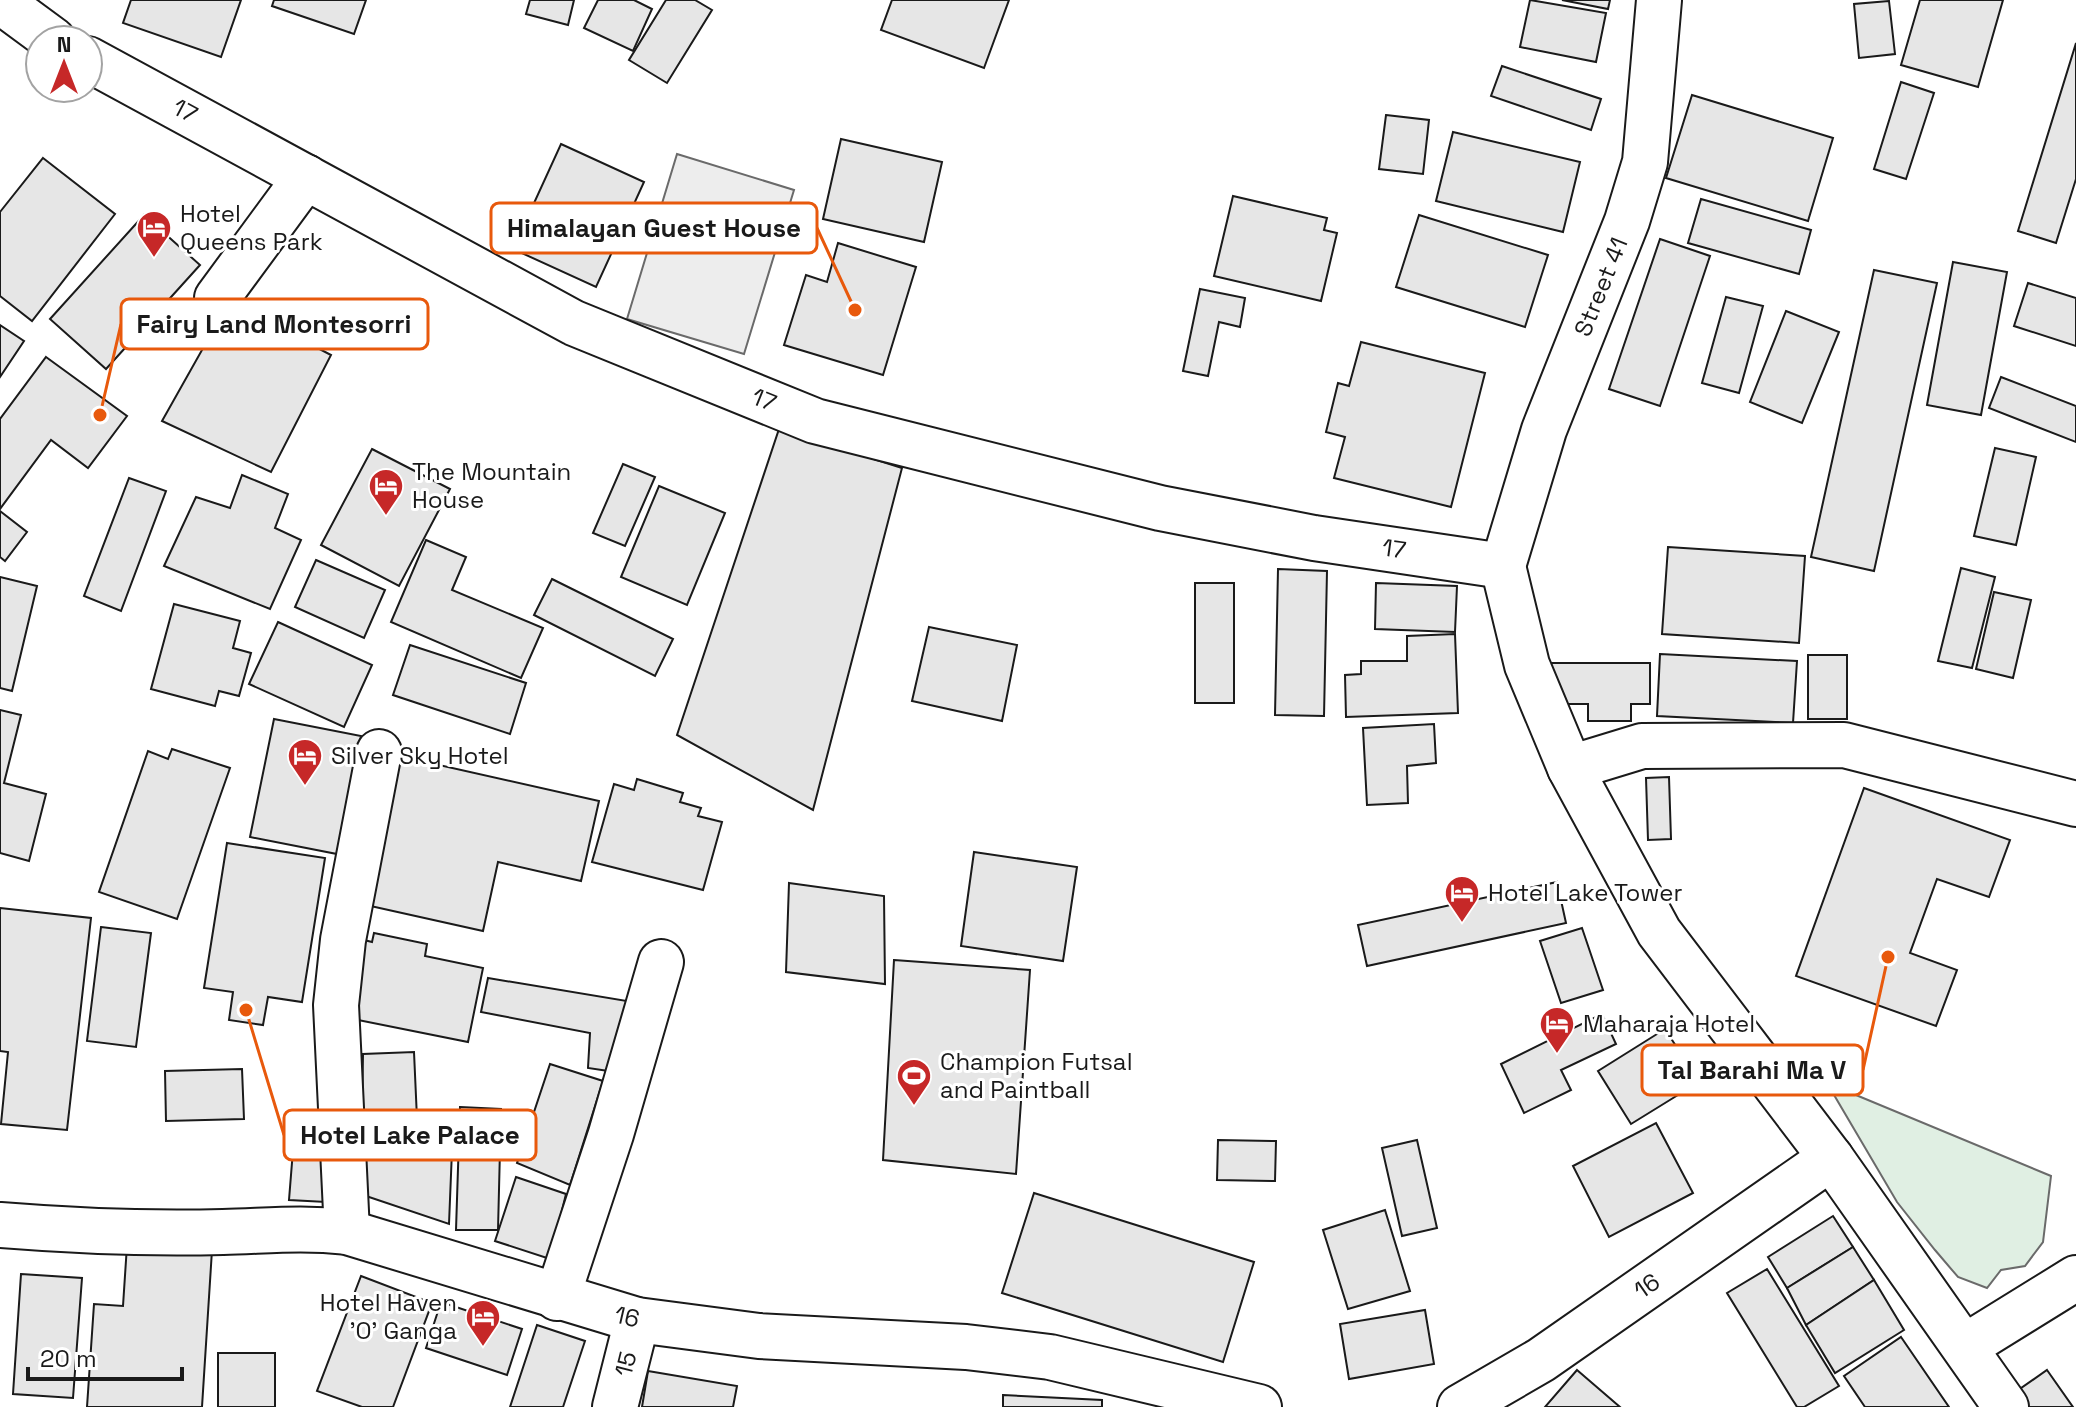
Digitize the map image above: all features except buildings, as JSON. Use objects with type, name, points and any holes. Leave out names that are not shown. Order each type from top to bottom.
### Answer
[{"type":"street","name":"Street 41","points":[[1503,566],[1544,430],[1627,221],[1645,162],[1659,0]]},
{"type":"street","points":[[0,1],[31,24]]},
{"type":"street","name":"17","points":[[104,68],[574,323],[815,421],[1160,508],[1314,538],[1503,566]]},
{"type":"street","points":[[217,298],[306,177]]},
{"type":"street","points":[[1503,566],[1527,665],[1570,768],[1659,932],[1831,1158],[2006,1407]]},
{"type":"street","points":[[1570,768],[1642,746],[1844,745],[2076,804]]},
{"type":"street","points":[[347,1232],[336,1005],[343,940],[379,752]]},
{"type":"street","points":[[557,1298],[611,1134],[661,962]]},
{"type":"street","name":"16","points":[[1460,1407],[1541,1360],[1831,1158]]},
{"type":"street","name":"16","points":[[0,1225],[63,1230],[224,1232],[298,1227],[347,1232],[637,1320],[759,1336],[966,1347],[1050,1357],[1259,1407]]},
{"type":"street","points":[[1966,1346],[2076,1278]]},
{"type":"street","name":"15","points":[[615,1407],[637,1320]]},
{"type":"green space","points":[[1827,1083],[2051,1176],[2043,1242],[2025,1266],[2001,1270],[1987,1288],[1958,1277],[1897,1202]]},
{"type":"shaded area","points":[[677,154],[794,190],[744,354],[627,319]]},
{"type":"place","name":"Hotel Queens Park","points":[[154,259]]},
{"type":"place","name":"Himalayan Guest House","points":[[855,310]]},
{"type":"place","name":"Fairy Land Montesorri","points":[[100,415]]},
{"type":"place","name":"The Mountain House","points":[[386,517]]},
{"type":"place","name":"Silver Sky Hotel","points":[[305,787]]},
{"type":"place","name":"Hotel Lake Tower","points":[[1462,924]]},
{"type":"place","name":"Tal Barahi Ma V","points":[[1888,957]]},
{"type":"place","name":"Hotel Lake Palace","points":[[246,1010]]},
{"type":"place","name":"Maharaja Hotel","points":[[1557,1055]]},
{"type":"place","name":"Champion Futsal and Paintball","points":[[914,1107]]},
{"type":"place","name":"Hotel Haven 'O' Ganga","points":[[483,1348]]}]
